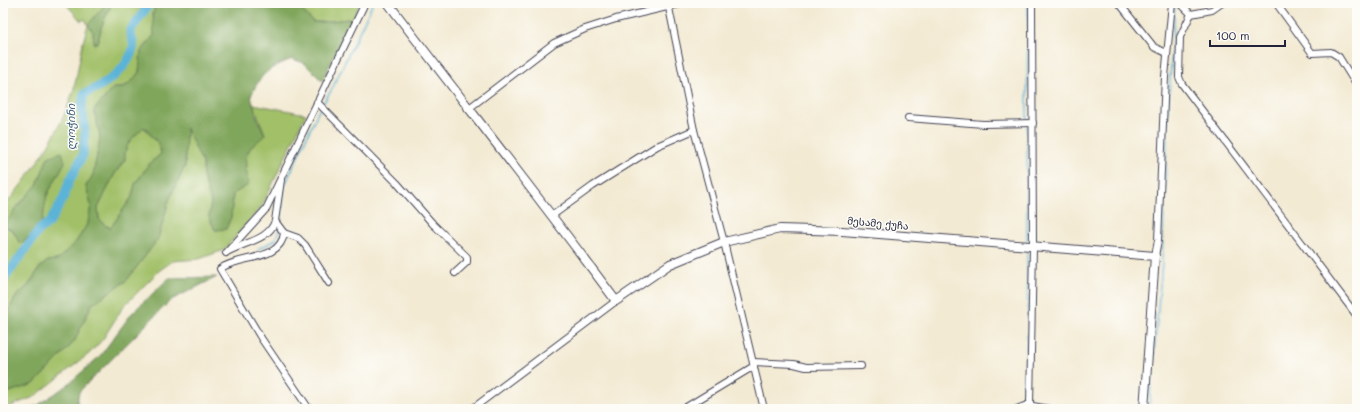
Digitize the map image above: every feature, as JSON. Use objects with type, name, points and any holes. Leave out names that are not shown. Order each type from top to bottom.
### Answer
[{"type":"street","points":[[281,180],[273,228],[267,234],[226,253],[266,209],[365,3]]},
{"type":"street","points":[[388,3],[468,109],[553,215],[616,301],[472,409]]},
{"type":"street","points":[[468,109],[554,43],[604,23],[668,4],[684,3]]},
{"type":"street","points":[[1030,405],[1033,247],[1032,3]]},
{"type":"street","points":[[1119,3],[1154,47],[1166,53]]},
{"type":"street","points":[[1144,409],[1155,256],[1158,240],[1166,53],[1172,3]]},
{"type":"street","points":[[1180,3],[1191,14]]},
{"type":"street","points":[[1191,14],[1212,10],[1222,3]]},
{"type":"street","points":[[1276,3],[1312,53],[1331,52],[1339,57],[1357,86]]},
{"type":"street","points":[[668,4],[694,130],[724,242],[764,409]]},
{"type":"street","points":[[1191,14],[1180,37],[1179,77],[1182,84],[1357,316]]},
{"type":"street","points":[[317,102],[392,178],[433,224],[467,257],[467,262],[455,273]]},
{"type":"street","points":[[908,118],[983,124],[1033,123]]},
{"type":"street","points":[[553,215],[593,186],[656,146],[694,130]]},
{"type":"street","points":[[275,221],[284,233],[298,238],[305,245],[329,283]]},
{"type":"street","name":"მესამე ქუჩა","points":[[616,301],[670,264],[724,242],[780,229],[813,229],[1155,256]]},
{"type":"street","points":[[284,233],[282,242],[270,252],[231,263],[220,269],[261,338],[309,409]]},
{"type":"street","points":[[683,409],[753,364],[794,364],[806,367],[861,366]]},
{"type":"street","points":[[1017,409],[1030,405],[1049,409]]},
{"type":"green space","points":[[65,3],[106,3],[93,32],[94,44],[98,42],[102,25],[112,3],[156,3],[153,13],[154,35],[141,52],[139,72],[132,81],[122,88],[113,88],[94,110],[100,136],[93,175],[86,186],[91,205],[88,223],[76,242],[57,260],[48,261],[40,267],[28,286],[17,295],[8,311],[7,325],[3,333],[3,212],[6,204],[46,149],[69,104],[88,25],[85,19],[81,21]],"holes":[[[48,157],[65,162],[47,195],[44,204],[44,214],[20,243],[13,231],[16,208],[37,185]]]},
{"type":"green space","points":[[106,3],[112,3],[102,25],[98,42],[94,44],[93,32],[88,25]]},
{"type":"green space","points":[[156,3],[301,3],[301,9],[313,22],[353,19],[322,81],[304,63],[292,59],[277,65],[267,72],[258,82],[251,96],[256,115],[265,135],[248,151],[246,156],[246,167],[248,185],[233,194],[231,217],[226,229],[215,230],[209,217],[211,202],[203,176],[203,164],[186,128],[185,166],[169,200],[158,239],[127,280],[92,304],[74,342],[34,384],[3,394],[3,333],[7,325],[8,311],[17,295],[28,286],[40,267],[48,261],[57,260],[76,242],[88,223],[91,205],[86,186],[93,175],[100,136],[94,110],[113,88],[123,88],[132,81],[139,72],[141,52],[154,35],[153,13]],"holes":[[[144,127],[159,144],[161,154],[150,163],[135,184],[132,197],[111,227],[106,226],[99,219],[98,208],[114,175],[125,159],[127,146]]]},
{"type":"green space","points":[[301,3],[360,3],[353,19],[313,22],[301,9]]},
{"type":"green space","points":[[253,104],[306,114],[262,206],[224,250],[199,259],[173,261],[160,270],[123,307],[103,339],[90,353],[34,397],[3,409],[3,394],[34,384],[74,342],[92,304],[127,280],[158,239],[169,200],[185,166],[186,127],[203,164],[203,176],[211,202],[209,217],[215,230],[226,229],[231,217],[233,194],[248,185],[246,156],[252,147],[265,134]]},
{"type":"green space","points":[[143,127],[159,144],[161,154],[150,163],[135,184],[132,197],[111,227],[106,226],[99,219],[98,208],[114,175],[125,160],[127,146]]},
{"type":"green space","points":[[62,152],[65,162],[47,195],[42,222],[32,235],[20,244],[13,231],[4,226],[16,208],[37,185],[48,157]]},
{"type":"green space","points":[[217,277],[171,300],[79,392],[76,409],[27,409],[38,405],[66,386],[100,356],[132,313],[169,278]]},
{"type":"waterway","name":"ლოჭინი","points":[[3,281],[40,229],[50,222],[63,199],[69,182],[83,155],[85,133],[82,105],[84,94],[107,82],[120,71],[130,57],[133,47],[130,31],[150,3]]},
{"type":"waterway","points":[[322,105],[331,91],[373,3]]},
{"type":"waterway","points":[[1027,121],[1028,3]]},
{"type":"waterway","points":[[1149,409],[1162,263],[1168,111],[1175,3]]},
{"type":"waterway","points":[[281,224],[284,187],[320,108]]},
{"type":"waterway","points":[[1027,125],[1027,243]]},
{"type":"waterway","points":[[258,249],[275,240],[279,230]]},
{"type":"waterway","points":[[1022,405],[1028,329],[1027,249]]}]
